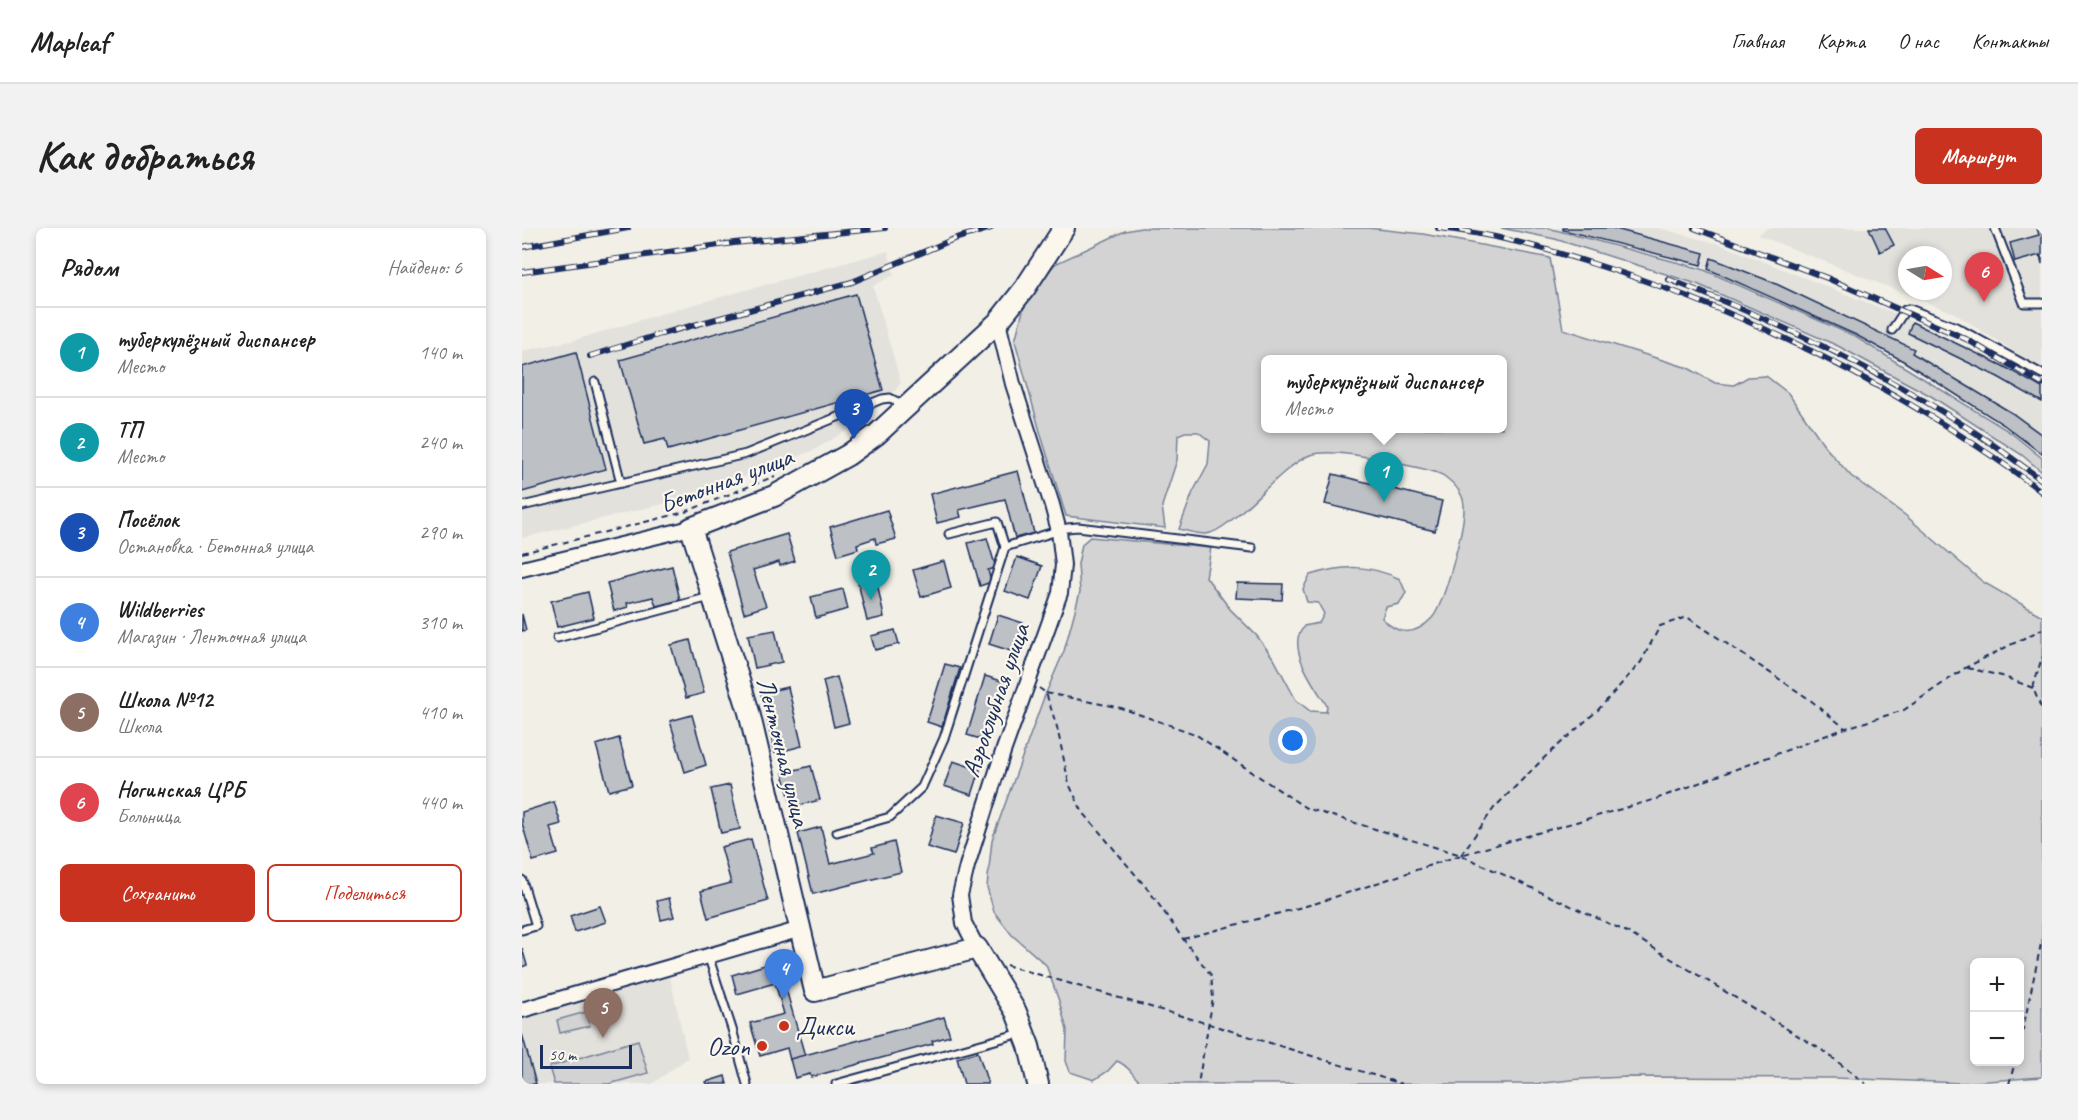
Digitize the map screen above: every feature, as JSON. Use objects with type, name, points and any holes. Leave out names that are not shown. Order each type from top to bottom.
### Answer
[{"type":"street","name":"Бетонная улица","points":[[522,569],[691,528],[774,496],[814,475],[877,434],[998,322],[1025,288],[1064,228]]},
{"type":"street","name":"Аэроклубная улица","points":[[998,322],[1013,384],[1059,531],[1063,565],[1060,593],[1003,752],[960,895],[964,923],[1016,1011],[1038,1084]]},
{"type":"street","name":"Ленточная улица","points":[[691,528],[749,712],[815,991],[980,953]]},
{"type":"street","points":[[522,1010],[801,929]]},
{"type":"lane","points":[[1995,228],[2024,303],[2042,303]]},
{"type":"lane","points":[[1892,330],[1905,310],[1910,309],[1956,327],[2042,374]]},
{"type":"lane","points":[[595,382],[621,483]]},
{"type":"lane","points":[[522,506],[746,454],[882,399],[890,398],[907,407]]},
{"type":"lane","points":[[837,832],[890,818],[922,787],[944,738],[1005,547],[997,522],[950,534]]},
{"type":"lane","points":[[1005,547],[1078,527],[1252,548]]},
{"type":"lane","points":[[557,638],[712,596]]},
{"type":"lane","points":[[522,880],[536,926],[522,930]]},
{"type":"lane","points":[[708,955],[747,1084]]},
{"type":"lane","points":[[836,1084],[1024,1032]]},
{"type":"path","points":[[1461,855],[1494,808],[1545,757],[1598,710],[1641,662],[1659,626],[1687,617],[1809,699],[1846,728]]},
{"type":"path","points":[[1183,939],[1317,903],[1461,855],[1656,799],[1846,728],[1904,710],[1965,668],[2042,629]]},
{"type":"path","points":[[2042,657],[2033,688],[2042,710]]},
{"type":"path","points":[[1965,668],[2002,676],[2033,688]]},
{"type":"path","points":[[1029,682],[1046,693],[1121,708],[1196,734],[1306,808],[1461,855],[1627,932],[1825,1052],[1866,1084]]},
{"type":"path","points":[[1046,693],[1057,727],[1069,784],[1082,811],[1150,892],[1211,975],[1213,998],[1198,1084]]},
{"type":"path","points":[[2024,1020],[2042,939]]},
{"type":"path","points":[[980,953],[1402,1084]]},
{"type":"path","points":[[2009,1084],[2014,1066]]},
{"type":"shaded area","points":[[1141,228],[1368,228],[1423,234],[1550,258],[1563,329],[1688,368],[1715,383],[1734,385],[1748,377],[1766,376],[1788,393],[1827,449],[1851,476],[1905,515],[1983,582],[2042,616],[2042,1077],[1962,1083],[1835,1078],[1627,1077],[1534,1084],[1144,1084],[1126,1066],[1117,1061],[1108,1071],[1094,1080],[1070,1072],[1066,1061],[1067,1030],[1046,965],[1012,935],[994,912],[987,887],[992,840],[1043,700],[1064,651],[1080,592],[1078,564],[1082,544],[1090,537],[1211,548],[1206,577],[1230,609],[1257,636],[1274,659],[1296,700],[1310,711],[1326,712],[1327,706],[1307,674],[1298,647],[1299,635],[1304,626],[1319,623],[1324,614],[1318,603],[1307,602],[1303,589],[1310,575],[1334,569],[1356,568],[1377,571],[1400,579],[1406,593],[1399,604],[1386,607],[1382,618],[1400,631],[1413,631],[1432,618],[1442,598],[1457,549],[1464,504],[1458,490],[1448,479],[1425,469],[1359,456],[1318,453],[1297,462],[1216,531],[1203,534],[1179,529],[1193,492],[1208,464],[1210,441],[1198,432],[1185,432],[1178,435],[1177,460],[1162,506],[1165,528],[1066,516],[1015,341],[1026,299],[1055,264],[1125,231]]},
{"type":"shaded area","points":[[1501,228],[1548,228],[1702,269],[1854,336],[2010,432],[2042,458],[2042,472],[2022,455],[1931,396],[1838,346],[1697,284],[1555,239]]},
{"type":"shaded area","points":[[1554,228],[1658,228],[1719,244],[1901,316],[2003,366],[2042,388],[2042,454],[2004,425],[1905,362],[1856,335],[1701,265]]},
{"type":"shaded area","points":[[1768,228],[2042,228],[2042,370],[1954,313],[1921,300],[1952,300],[1952,246],[1898,246],[1898,291],[1758,235]]},
{"type":"shaded area","points":[[888,251],[894,275],[873,286],[901,383],[886,402],[849,429],[814,450],[692,497],[522,538],[522,351],[575,340],[677,309]]},
{"type":"shaded area","points":[[669,973],[688,1058],[652,1084],[522,1084],[522,1019]]},
{"type":"shaded area","points":[[586,1012],[590,1026],[560,1033],[557,1020]]},
{"type":"shaded area","points":[[638,1040],[648,1073],[609,1084],[554,1084],[549,1067]]},
{"type":"building","points":[[1563,228],[1612,228],[1704,253],[1701,265],[1563,230]]},
{"type":"building","points":[[1869,228],[1885,228],[1894,245],[1880,252]]},
{"type":"building","points":[[2037,228],[2042,228],[2042,264],[2040,255],[2015,262],[2010,243],[2039,235]]},
{"type":"building","points":[[1711,258],[1772,282],[1914,349],[1912,353],[2012,413],[2042,435],[2042,454],[2004,425],[1905,362],[1856,335],[1708,269]]},
{"type":"building","points":[[856,294],[883,390],[668,450],[665,439],[644,444],[620,360]]},
{"type":"building","points":[[1912,322],[2003,366],[2042,388],[2042,402],[1998,377],[1908,333]]},
{"type":"building","points":[[576,352],[606,469],[522,492],[522,367]]},
{"type":"building","points":[[1018,471],[1034,533],[1015,538],[1005,499],[959,510],[961,517],[937,523],[930,494]]},
{"type":"building","points":[[1333,474],[1442,501],[1435,531],[1325,504]]},
{"type":"building","points":[[887,510],[896,539],[876,544],[875,538],[857,544],[858,549],[838,555],[830,527]]},
{"type":"building","points":[[787,534],[795,561],[780,566],[779,562],[753,570],[766,606],[744,613],[727,552]]},
{"type":"building","points":[[987,538],[996,568],[988,570],[991,582],[980,586],[968,543]]},
{"type":"building","points":[[1017,557],[1042,566],[1030,600],[1005,591]]},
{"type":"building","points":[[944,561],[951,588],[921,597],[913,570]]},
{"type":"building","points":[[672,566],[680,600],[656,606],[653,597],[627,603],[628,607],[614,611],[607,583]]},
{"type":"building","points":[[876,578],[884,617],[867,621],[858,582]]},
{"type":"building","points":[[1237,583],[1283,584],[1282,600],[1236,598]]},
{"type":"building","points":[[843,589],[848,609],[816,618],[811,597]]},
{"type":"building","points":[[588,592],[594,618],[557,627],[551,601]]},
{"type":"building","points":[[522,614],[526,630],[522,631]]},
{"type":"building","points":[[998,615],[1023,623],[1014,652],[989,644]]},
{"type":"building","points":[[775,630],[782,662],[755,668],[748,635]]},
{"type":"building","points":[[895,630],[899,644],[875,650],[871,636]]},
{"type":"building","points":[[690,640],[704,693],[686,698],[671,645]]},
{"type":"building","points":[[945,664],[960,668],[942,727],[927,722]]},
{"type":"building","points":[[985,676],[1005,682],[987,741],[967,735]]},
{"type":"building","points":[[837,677],[849,723],[834,727],[823,681]]},
{"type":"building","points":[[788,687],[802,746],[775,753],[761,693]]},
{"type":"building","points":[[692,715],[706,765],[685,772],[670,721]]},
{"type":"building","points":[[619,738],[632,785],[609,791],[596,745]]},
{"type":"building","points":[[953,761],[980,770],[972,795],[944,786]]},
{"type":"building","points":[[811,766],[820,800],[792,807],[783,773]]},
{"type":"building","points":[[730,785],[740,829],[721,833],[711,789]]},
{"type":"building","points":[[554,802],[561,824],[550,827],[558,854],[533,861],[522,823],[522,812]]},
{"type":"building","points":[[936,815],[964,823],[954,855],[927,847]]},
{"type":"building","points":[[821,827],[830,864],[874,853],[872,848],[894,842],[901,872],[813,894],[798,833]]},
{"type":"building","points":[[751,839],[768,901],[708,918],[701,891],[731,883],[721,847]]},
{"type":"building","points":[[669,898],[674,917],[661,920],[657,901]]},
{"type":"building","points":[[600,906],[606,922],[575,932],[570,916]]},
{"type":"building","points":[[522,948],[527,965],[522,967]]},
{"type":"building","points":[[778,961],[805,1056],[790,1060],[787,1048],[760,1056],[750,1023],[784,1014],[775,983],[737,994],[732,975]]},
{"type":"building","points":[[944,1017],[950,1036],[932,1041],[933,1044],[811,1077],[810,1074],[795,1078],[790,1059]]},
{"type":"building","points":[[522,1034],[536,1084],[522,1084]]},
{"type":"building","points":[[978,1052],[988,1084],[964,1084],[957,1058]]},
{"type":"building","points":[[725,1076],[727,1084],[707,1084],[706,1082]]},
{"type":"railway","points":[[522,247],[628,228]]},
{"type":"railway","points":[[522,272],[734,243],[885,228]]},
{"type":"railway","points":[[590,356],[661,334],[852,282],[954,239],[991,228]]},
{"type":"railway","points":[[1438,228],[1497,237],[1556,252],[1682,295],[1768,330],[1893,394],[1975,444],[2042,492]]},
{"type":"railway","points":[[1694,228],[1827,278],[1966,339],[2042,384]]},
{"type":"railway","points":[[1668,279],[1786,328],[1862,366],[1935,407],[2042,480]]},
{"type":"place","name":"Ногинская ЦРБ","points":[[1984,302]]},
{"type":"place","name":"Посёлок","points":[[854,439]]},
{"type":"place","name":"туберкулёзный диспансер","points":[[1384,502]]},
{"type":"place","name":"ТП","points":[[871,600]]},
{"type":"place","name":"Wildberries","points":[[784,999]]},
{"type":"place","name":"Дикси","points":[[784,1026]]},
{"type":"place","name":"Школа №12","points":[[603,1038]]},
{"type":"place","name":"Ozon","points":[[762,1046]]}]
